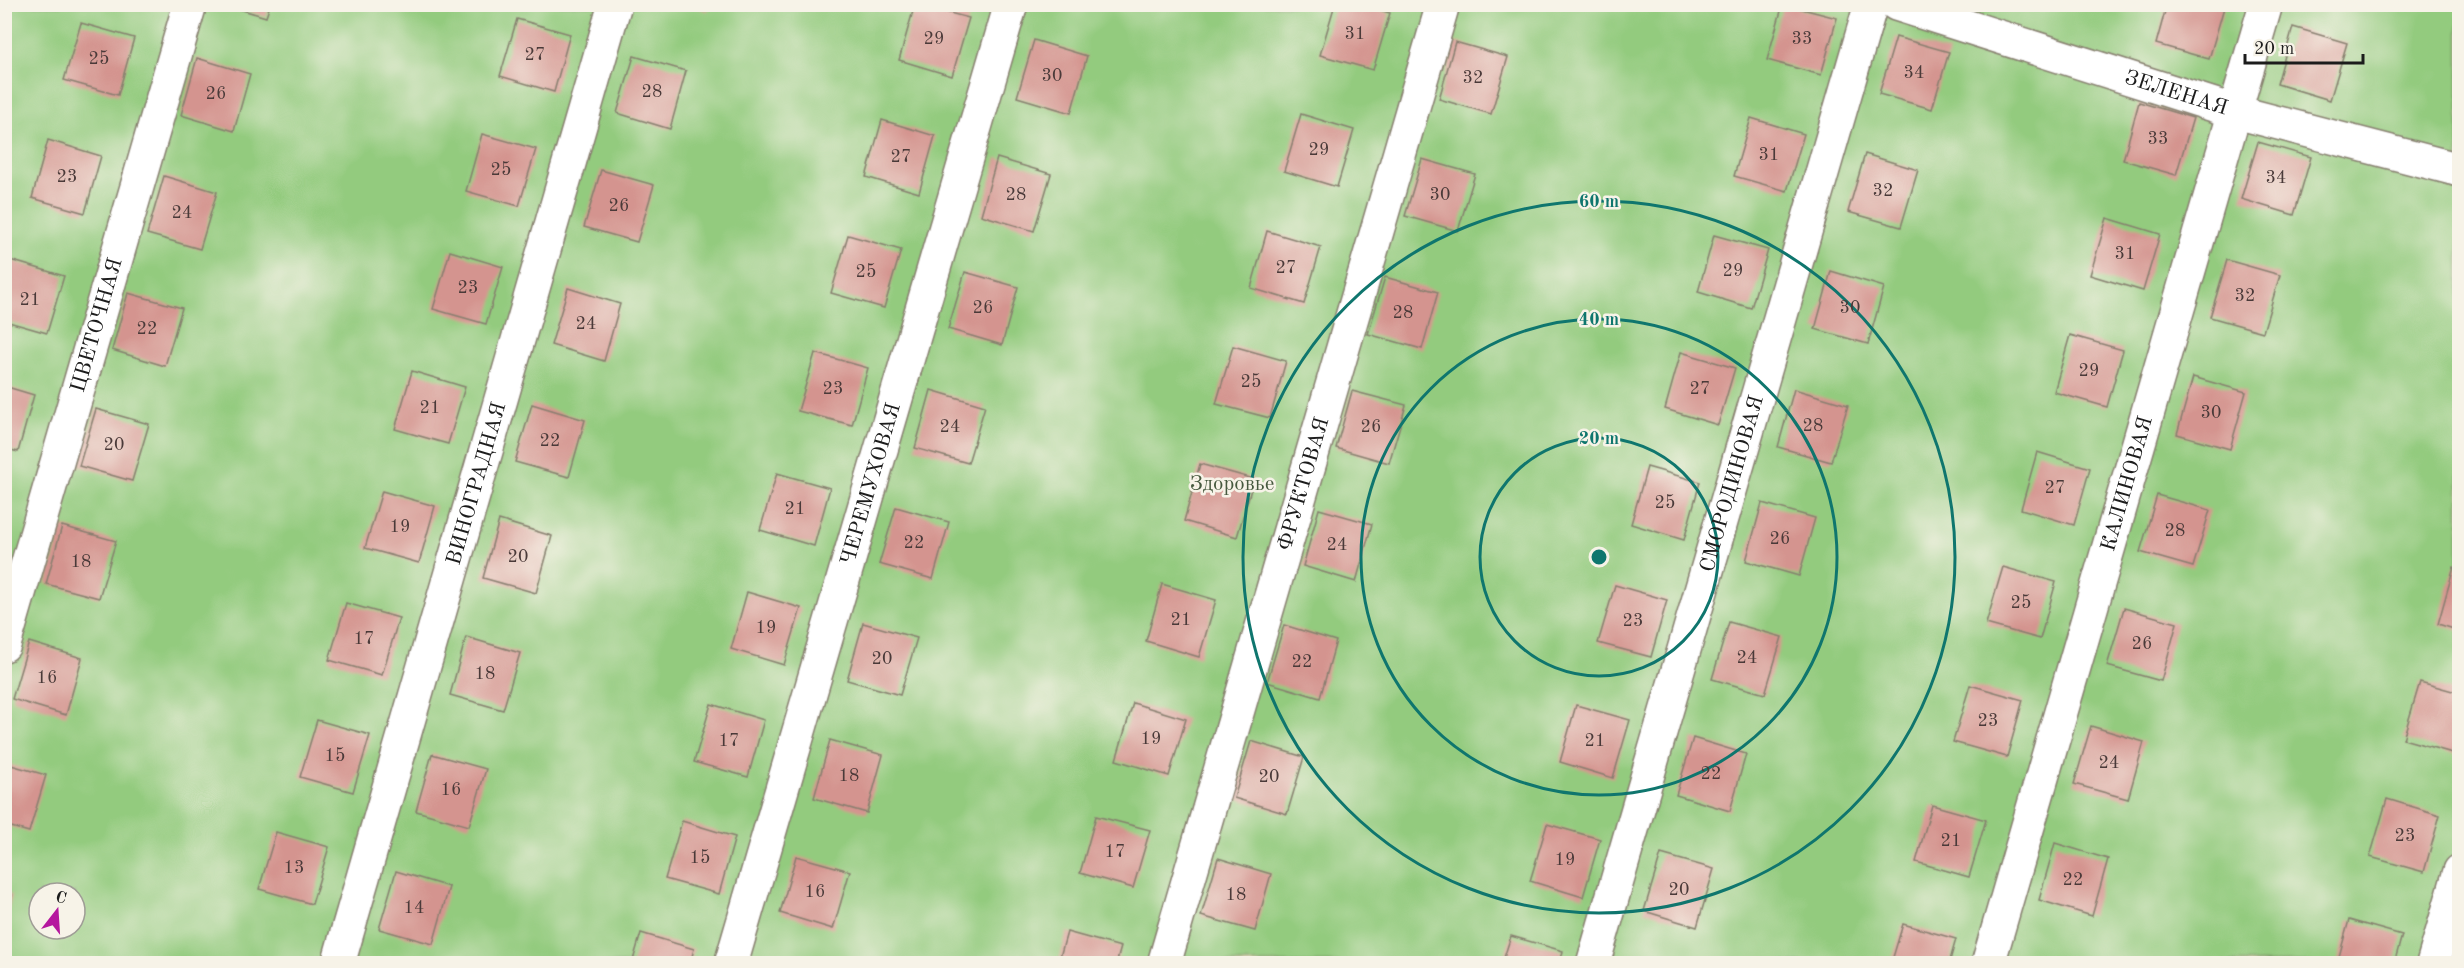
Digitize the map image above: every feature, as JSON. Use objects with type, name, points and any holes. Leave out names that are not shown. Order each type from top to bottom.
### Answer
[{"type":"street","name":"ЦВЕТОЧНАЯ","points":[[4,645],[190,4]]},
{"type":"street","name":"ВИНОГРАДНАЯ","points":[[338,963],[615,4]]},
{"type":"street","name":"ЧЕРЕМУХОВАЯ","points":[[732,963],[1011,4]]},
{"type":"street","name":"ФРУКТОВАЯ","points":[[1164,963],[1443,4]]},
{"type":"street","name":"СМОРОДИНОВАЯ","points":[[1593,963],[1871,4]]},
{"type":"street","name":"ЗЕЛЕНАЯ","points":[[1896,4],[2236,112],[2460,170]]},
{"type":"street","name":"КАЛИНОВАЯ","points":[[1988,963],[2266,4]]},
{"type":"street","points":[[2433,963],[2460,871]]},
{"type":"green space","name":"Здоровье","points":[[5,5],[2459,5],[2459,963],[5,964]]},
{"type":"building","points":[[688,4],[708,4],[707,11]]},
{"type":"building","points":[[915,4],[969,18],[952,76],[899,60]]},
{"type":"building","points":[[1335,4],[1360,4],[1390,13],[1373,70],[1320,55]]},
{"type":"building","points":[[1783,4],[1837,18],[1821,75],[1767,60]]},
{"type":"building","points":[[2167,4],[2225,4],[2209,59],[2156,44]]},
{"type":"building","points":[[226,5],[270,5],[266,17]]},
{"type":"building","points":[[517,19],[570,34],[554,92],[500,76]]},
{"type":"building","points":[[81,23],[134,38],[118,95],[64,80]]},
{"type":"building","points":[[2293,27],[2347,43],[2330,100],[2277,84]]},
{"type":"building","points":[[1896,37],[1949,52],[1932,109],[1879,94]]},
{"type":"building","points":[[1034,40],[1087,56],[1071,113],[1017,97]]},
{"type":"building","points":[[1455,42],[1508,57],[1491,114],[1439,99]]},
{"type":"building","points":[[634,56],[686,71],[670,129],[617,113]]},
{"type":"building","points":[[197,58],[250,74],[234,131],[181,115]]},
{"type":"building","points":[[2139,102],[2193,118],[2176,175],[2123,160]]},
{"type":"building","points":[[1301,114],[1354,130],[1337,187],[1284,171]]},
{"type":"building","points":[[1751,118],[1804,134],[1787,191],[1734,176]]},
{"type":"building","points":[[882,120],[935,136],[919,193],[866,177]]},
{"type":"building","points":[[482,134],[536,149],[519,206],[466,191]]},
{"type":"building","points":[[48,140],[101,156],[85,213],[32,198]]},
{"type":"building","points":[[2258,142],[2311,157],[2294,215],[2241,199]]},
{"type":"building","points":[[1865,154],[1918,170],[1901,227],[1848,212]]},
{"type":"building","points":[[997,158],[1051,174],[1034,231],[981,215]]},
{"type":"building","points":[[1422,159],[1475,174],[1458,231],[1405,216]]},
{"type":"building","points":[[601,170],[654,185],[637,242],[584,227]]},
{"type":"building","points":[[164,176],[217,192],[200,249],[147,234]]},
{"type":"building","points":[[2107,218],[2160,234],[2143,291],[2090,275]]},
{"type":"building","points":[[1267,231],[1321,247],[1304,304],[1251,288]]},
{"type":"building","points":[[848,235],[901,250],[884,308],[831,293]]},
{"type":"building","points":[[1714,235],[1768,250],[1751,308],[1698,292]]},
{"type":"building","points":[[450,251],[503,267],[486,324],[433,309]]},
{"type":"building","points":[[10,260],[64,276],[47,333],[5,321],[5,280]]},
{"type":"building","points":[[2227,260],[2280,275],[2263,332],[2210,317]]},
{"type":"building","points":[[1831,271],[1884,287],[1868,344],[1815,329]]},
{"type":"building","points":[[965,272],[1018,287],[1002,345],[948,329]]},
{"type":"building","points":[[1385,277],[1438,292],[1422,349],[1368,334]]},
{"type":"building","points":[[568,288],[620,304],[604,361],[551,345]]},
{"type":"building","points":[[128,293],[182,308],[165,366],[112,350]]},
{"type":"building","points":[[2070,335],[2123,350],[2107,407],[2054,392]]},
{"type":"building","points":[[1233,346],[1286,361],[1270,418],[1216,404]]},
{"type":"building","points":[[1681,352],[1735,368],[1718,425],[1665,409]]},
{"type":"building","points":[[815,353],[868,368],[852,425],[798,411]]},
{"type":"building","points":[[412,371],[465,387],[448,444],[395,429]]},
{"type":"building","points":[[2193,377],[2246,392],[2230,449],[2177,434]]},
{"type":"building","points":[[4,386],[34,395],[18,452],[4,448]]},
{"type":"building","points":[[1794,389],[1848,405],[1831,462],[1778,447]]},
{"type":"building","points":[[931,390],[985,406],[968,463],[915,448]]},
{"type":"building","points":[[1352,391],[1406,405],[1389,463],[1336,448]]},
{"type":"building","points":[[532,404],[585,420],[569,477],[515,462]]},
{"type":"building","points":[[96,409],[149,424],[132,481],[79,466]]},
{"type":"building","points":[[2037,452],[2090,468],[2074,525],[2021,509]]},
{"type":"building","points":[[1200,464],[1254,479],[1237,537],[1184,521]]},
{"type":"building","points":[[1647,467],[1700,482],[1684,540],[1631,524]]},
{"type":"building","points":[[777,473],[830,488],[814,546],[760,530]]},
{"type":"building","points":[[382,491],[435,506],[419,563],[365,548]]},
{"type":"building","points":[[2157,495],[2210,510],[2193,567],[2140,552]]},
{"type":"building","points":[[1762,503],[1815,518],[1799,576],[1746,561]]},
{"type":"building","points":[[896,507],[949,522],[933,579],[879,564]]},
{"type":"building","points":[[1319,509],[1372,524],[1356,582],[1303,566]]},
{"type":"building","points":[[499,520],[552,536],[536,593],[483,578]]},
{"type":"building","points":[[62,526],[116,541],[99,598],[46,584]]},
{"type":"building","points":[[2003,567],[2056,582],[2040,639],[1986,624]]},
{"type":"building","points":[[2454,567],[2460,569],[2460,631],[2438,624]]},
{"type":"building","points":[[1162,584],[1216,600],[1199,657],[1146,641]]},
{"type":"building","points":[[1615,585],[1667,600],[1651,657],[1598,643]]},
{"type":"building","points":[[747,592],[801,608],[784,665],[731,649]]},
{"type":"building","points":[[346,603],[399,618],[382,675],[329,660]]},
{"type":"building","points":[[2124,608],[2177,623],[2161,681],[2107,666]]},
{"type":"building","points":[[1729,622],[1782,637],[1765,694],[1712,679]]},
{"type":"building","points":[[863,623],[917,638],[900,695],[847,680]]},
{"type":"building","points":[[1284,625],[1336,641],[1320,698],[1267,682]]},
{"type":"building","points":[[466,637],[520,653],[503,710],[450,695]]},
{"type":"building","points":[[29,642],[82,658],[66,715],[12,699]]},
{"type":"building","points":[[2420,682],[2460,693],[2460,743],[2456,754],[2403,739]]},
{"type":"building","points":[[1970,685],[2023,700],[2007,757],[1953,742]]},
{"type":"building","points":[[1133,703],[1186,719],[1169,776],[1116,760]]},
{"type":"building","points":[[711,704],[764,720],[748,777],[694,762]]},
{"type":"building","points":[[1576,705],[1630,720],[1613,778],[1560,762]]},
{"type":"building","points":[[317,720],[370,735],[353,792],[300,777]]},
{"type":"building","points":[[2091,726],[2144,742],[2128,799],[2074,784]]},
{"type":"building","points":[[1693,738],[1746,754],[1730,811],[1676,795]]},
{"type":"building","points":[[830,740],[883,755],[867,813],[814,798]]},
{"type":"building","points":[[1251,741],[1304,757],[1287,814],[1234,798]]},
{"type":"building","points":[[432,754],[486,769],[469,826],[416,811]]},
{"type":"building","points":[[4,763],[46,775],[29,832],[4,825]]},
{"type":"building","points":[[2387,799],[2440,815],[2424,872],[2370,857]]},
{"type":"building","points":[[1932,805],[1986,820],[1969,877],[1916,862]]},
{"type":"building","points":[[1096,816],[1150,830],[1133,888],[1080,873]]},
{"type":"building","points":[[682,821],[735,837],[719,894],[665,879]]},
{"type":"building","points":[[1547,824],[1600,839],[1583,897],[1530,881]]},
{"type":"building","points":[[276,832],[329,847],[312,904],[259,889]]},
{"type":"building","points":[[2055,843],[2108,859],[2092,916],[2039,900]]},
{"type":"building","points":[[1661,854],[1714,869],[1697,927],[1644,911]]},
{"type":"building","points":[[796,856],[850,871],[833,929],[780,913]]},
{"type":"building","points":[[1218,858],[1271,874],[1255,931],[1201,916]]},
{"type":"building","points":[[396,871],[449,887],[433,944],[379,929]]},
{"type":"building","points":[[4,893],[12,895],[5,918],[4,918]]},
{"type":"building","points":[[2349,920],[2402,935],[2394,964],[2337,964]]},
{"type":"building","points":[[1903,924],[1956,939],[1949,964],[1891,964]]},
{"type":"building","points":[[1067,932],[1121,947],[1116,964],[1058,964]]},
{"type":"building","points":[[641,933],[694,949],[690,964],[632,964]]},
{"type":"building","points":[[1511,936],[1563,951],[1560,964],[1502,964]]},
{"type":"building","points":[[242,959],[256,963],[256,964],[241,964]]},
{"type":"building","points":[[2023,959],[2036,963],[2036,964],[2021,964]]}]
